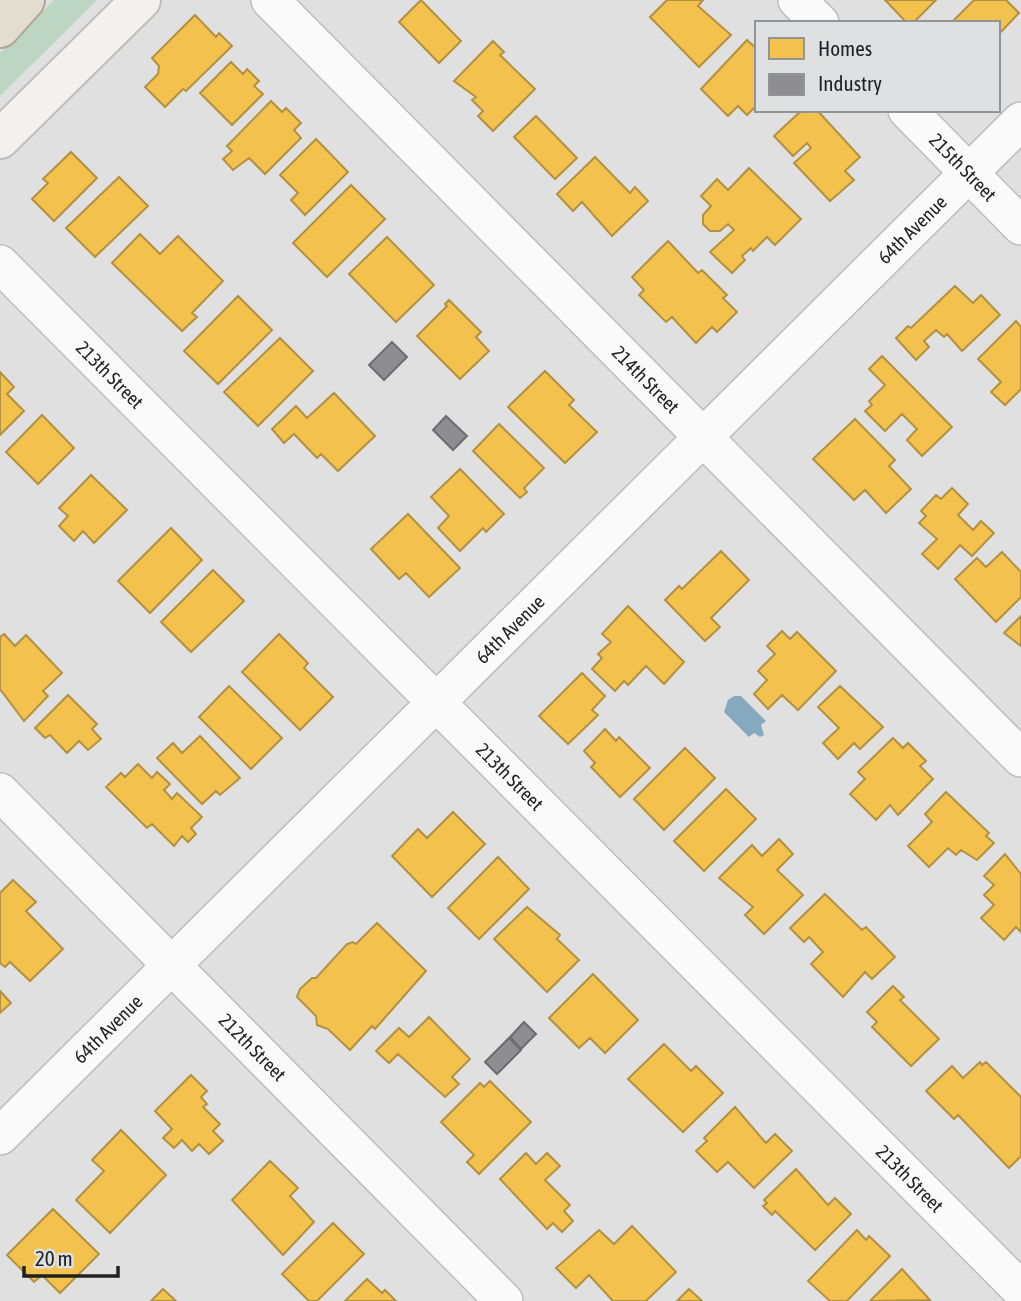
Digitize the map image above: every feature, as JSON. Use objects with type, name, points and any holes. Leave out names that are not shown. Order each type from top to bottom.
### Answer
[{"type":"highway","points":[[0,28],[25,0]]},
{"type":"main road","points":[[0,139],[141,0]]},
{"type":"street","name":"214th Street","points":[[270,0],[1021,758]]},
{"type":"street","points":[[797,0],[818,21]]},
{"type":"street","name":"215th Street","points":[[908,112],[1021,226]]},
{"type":"street","name":"64th Avenue","points":[[0,1136],[1021,121]]},
{"type":"street","name":"213th Street","points":[[0,264],[1021,1290]]},
{"type":"street","name":"212th Street","points":[[0,792],[504,1301]]},
{"type":"green space","points":[[54,0],[97,0],[0,96],[0,53]]},
{"type":"water","points":[[741,696],[766,721],[761,725],[764,735],[760,737],[754,733],[749,737],[724,712],[728,700]]},
{"type":"building: Homes","points":[[421,0],[461,41],[439,63],[399,22]]},
{"type":"building: Homes","points":[[667,0],[703,0],[698,6],[731,35],[699,67],[650,17]]},
{"type":"building: Homes","points":[[885,0],[936,0],[915,21],[905,21]]},
{"type":"building: Homes","points":[[974,0],[1006,0],[1019,13],[1000,33],[1000,21],[953,21]]},
{"type":"building: Homes","points":[[195,15],[216,37],[219,33],[232,46],[186,91],[183,89],[165,107],[145,87],[158,74],[159,66],[152,58]]},
{"type":"building: Homes","points":[[747,40],[755,47],[755,107],[747,115],[738,106],[728,116],[701,89]]},
{"type":"building: Homes","points":[[493,41],[504,52],[500,55],[535,89],[493,131],[478,116],[483,111],[472,100],[476,97],[454,81]]},
{"type":"building: Homes","points":[[231,62],[243,74],[247,69],[259,81],[254,86],[263,94],[232,125],[200,93]]},
{"type":"building: Homes","points":[[271,101],[282,112],[286,108],[301,123],[294,130],[301,138],[265,174],[249,158],[233,170],[223,159],[232,151],[227,146]]},
{"type":"building: Homes","points":[[800,112],[819,112],[860,157],[845,171],[854,180],[830,201],[794,163],[811,148],[807,143],[793,156],[774,136]]},
{"type":"building: Homes","points":[[536,116],[577,158],[555,179],[514,137]]},
{"type":"building: Homes","points":[[316,139],[348,172],[305,215],[291,200],[298,193],[280,175]]},
{"type":"building: Homes","points":[[71,152],[97,178],[54,221],[32,199],[48,183],[43,179]]},
{"type":"building: Homes","points":[[595,157],[630,193],[635,187],[648,201],[612,236],[582,202],[573,211],[557,194]]},
{"type":"building: Homes","points":[[749,168],[801,219],[775,245],[767,237],[753,251],[751,248],[742,256],[745,260],[732,273],[710,252],[734,230],[728,224],[720,231],[710,231],[703,224],[703,215],[711,206],[701,196],[717,179],[728,190]]},
{"type":"building: Homes","points":[[119,177],[148,206],[95,257],[66,228]]},
{"type":"building: Homes","points":[[351,185],[385,219],[327,277],[293,243]]},
{"type":"building: Homes","points":[[140,234],[160,254],[178,236],[223,281],[192,313],[197,317],[182,331],[112,263]]},
{"type":"building: Homes","points":[[387,237],[434,285],[396,322],[349,274]]},
{"type":"building: Homes","points":[[668,241],[698,273],[702,270],[727,295],[723,298],[737,312],[717,332],[712,327],[696,343],[672,317],[666,322],[639,295],[644,290],[632,277]]},
{"type":"building: Homes","points":[[955,286],[973,303],[981,295],[1000,315],[962,351],[947,334],[944,337],[936,330],[924,341],[929,347],[916,360],[896,338],[908,326],[911,328]]},
{"type":"building: Homes","points":[[238,296],[272,330],[218,384],[184,351]]},
{"type":"building: Homes","points":[[449,300],[481,332],[476,337],[489,351],[460,379],[417,336],[447,306],[445,304]]},
{"type":"building: Homes","points":[[1016,321],[1021,327],[1021,389],[1005,405],[991,392],[1001,382],[978,359]]},
{"type":"building: Homes","points":[[280,338],[313,371],[258,426],[224,392]]},
{"type":"building: Homes","points":[[882,356],[952,427],[922,456],[907,440],[917,429],[902,414],[885,431],[865,411],[872,405],[869,401],[885,385],[869,369]]},
{"type":"building: Homes","points":[[545,371],[574,400],[569,405],[597,432],[565,463],[508,407]]},
{"type":"building: Homes","points":[[0,372],[14,387],[7,394],[24,411],[0,435]]},
{"type":"building: Homes","points":[[334,393],[375,436],[338,471],[321,454],[317,458],[294,434],[284,443],[272,429],[296,406],[307,418]]},
{"type":"building: Homes","points":[[42,415],[74,448],[38,484],[6,452]]},
{"type":"building: Homes","points":[[855,419],[895,460],[889,466],[911,489],[886,513],[865,490],[854,500],[813,459]]},
{"type":"building: Homes","points":[[499,424],[544,468],[524,488],[527,492],[520,498],[473,451]]},
{"type":"building: Homes","points":[[460,469],[504,514],[486,532],[483,528],[460,551],[438,528],[449,516],[431,497]]},
{"type":"building: Homes","points":[[91,475],[127,510],[94,543],[83,531],[74,541],[59,526],[68,516],[59,508]]},
{"type":"building: Homes","points":[[952,488],[968,504],[958,515],[973,530],[981,521],[994,533],[972,556],[960,545],[938,569],[922,554],[937,539],[919,523],[926,516],[921,511],[936,495],[941,499]]},
{"type":"building: Homes","points":[[408,514],[460,568],[429,597],[406,573],[399,579],[371,549]]},
{"type":"building: Homes","points":[[171,528],[202,560],[150,613],[118,581]]},
{"type":"building: Homes","points":[[721,551],[749,580],[711,618],[720,627],[705,641],[665,600],[679,586],[682,589]]},
{"type":"building: Homes","points":[[1002,552],[1021,572],[1021,597],[996,622],[955,579],[977,558],[986,567]]},
{"type":"building: Homes","points":[[213,570],[244,601],[191,652],[161,622]]},
{"type":"building: Homes","points":[[628,606],[684,662],[664,684],[646,666],[628,685],[624,681],[615,691],[592,669],[602,658],[598,654],[611,642],[602,634]]},
{"type":"building: Homes","points":[[1021,616],[1021,646],[1004,633]]},
{"type":"building: Homes","points":[[782,631],[790,639],[797,632],[836,671],[798,710],[782,695],[768,709],[754,694],[767,680],[758,671],[775,654],[767,646]]},
{"type":"building: Homes","points":[[4,634],[15,646],[26,635],[62,673],[43,691],[48,696],[24,721],[0,689],[0,637]]},
{"type":"building: Homes","points":[[279,634],[308,663],[304,668],[333,697],[300,730],[242,672]]},
{"type":"building: Homes","points":[[582,673],[605,696],[592,710],[598,715],[568,744],[539,716]]},
{"type":"building: Homes","points":[[229,686],[282,738],[251,769],[199,717]]},
{"type":"building: Homes","points":[[840,686],[883,727],[860,749],[854,743],[838,759],[823,743],[839,728],[818,707]]},
{"type":"building: Homes","points":[[68,695],[97,724],[92,729],[101,739],[88,750],[79,741],[67,753],[50,735],[45,738],[35,728]]},
{"type":"building: Homes","points":[[605,729],[616,741],[619,737],[650,768],[620,797],[591,767],[595,763],[584,751]]},
{"type":"building: Homes","points":[[200,736],[240,778],[220,795],[216,791],[202,804],[157,758],[173,743],[182,753]]},
{"type":"building: Homes","points":[[893,738],[903,748],[908,743],[926,761],[920,766],[933,779],[898,815],[890,805],[876,820],[850,794],[865,779],[858,772]]},
{"type":"building: Homes","points":[[685,748],[715,778],[664,830],[634,799]]},
{"type":"building: Homes","points":[[138,764],[152,778],[157,772],[170,784],[164,790],[172,799],[177,793],[202,817],[191,828],[196,834],[188,842],[182,836],[174,846],[152,824],[147,828],[106,787],[121,773],[125,777]]},
{"type":"building: Homes","points":[[726,789],[756,819],[704,871],[674,841]]},
{"type":"building: Homes","points":[[946,792],[989,833],[986,836],[994,843],[977,860],[961,850],[956,855],[948,848],[929,867],[908,846],[932,822],[925,814]]},
{"type":"building: Homes","points":[[453,812],[485,844],[432,897],[392,856],[418,829],[427,838]]},
{"type":"building: Homes","points":[[779,839],[793,854],[777,870],[803,895],[764,934],[745,915],[753,907],[719,878],[752,845],[762,856]]},
{"type":"building: Homes","points":[[1005,854],[1021,874],[1021,932],[1016,927],[1004,940],[981,918],[994,905],[984,895],[994,885],[984,876]]},
{"type":"building: Homes","points":[[498,857],[529,889],[479,939],[448,908]]},
{"type":"building: Homes","points":[[13,880],[36,902],[26,911],[63,949],[30,981],[10,962],[5,967],[0,963],[0,893]]},
{"type":"building: Homes","points":[[825,894],[862,930],[866,927],[895,957],[872,979],[865,972],[843,997],[811,964],[823,952],[809,937],[804,942],[790,928]]},
{"type":"building: Homes","points":[[527,907],[560,935],[557,939],[579,960],[547,992],[494,939]]},
{"type":"building: Homes","points":[[377,923],[426,971],[375,1029],[372,1026],[350,1050],[328,1029],[317,1025],[316,1016],[297,997],[300,989],[312,978],[316,978],[347,944],[356,944]]},
{"type":"building: Homes","points":[[593,974],[638,1020],[605,1053],[590,1038],[579,1048],[549,1018]]},
{"type":"building: Homes","points":[[893,986],[904,997],[900,1000],[939,1039],[911,1066],[872,1027],[877,1022],[867,1012]]},
{"type":"building: Homes","points":[[0,991],[11,1003],[0,1013]]},
{"type":"building: Homes","points":[[429,1017],[470,1059],[452,1077],[459,1084],[445,1097],[398,1054],[389,1063],[376,1051],[399,1028],[409,1037]]},
{"type":"building: Homes","points":[[664,1044],[691,1071],[696,1066],[723,1093],[683,1132],[628,1079]]},
{"type":"building: Homes","points":[[980,1062],[982,1065],[986,1062],[1021,1097],[1021,1156],[1009,1168],[958,1115],[954,1119],[926,1091],[952,1066],[963,1078]]},
{"type":"building: Homes","points":[[191,1075],[207,1091],[201,1097],[207,1104],[203,1107],[220,1124],[213,1131],[223,1141],[209,1154],[199,1144],[192,1151],[182,1140],[174,1148],[163,1138],[172,1129],[155,1111]]},
{"type":"building: Homes","points":[[490,1081],[531,1122],[479,1174],[467,1162],[474,1155],[441,1122],[480,1083],[484,1087]]},
{"type":"building: Homes","points":[[735,1107],[766,1143],[775,1134],[792,1151],[754,1188],[728,1162],[717,1172],[696,1151],[707,1141],[704,1138]]},
{"type":"building: Homes","points":[[121,1130],[166,1175],[110,1233],[76,1200],[104,1171],[92,1160]]},
{"type":"building: Homes","points":[[526,1153],[536,1164],[547,1153],[560,1166],[545,1180],[570,1205],[564,1211],[573,1221],[562,1232],[553,1223],[547,1229],[500,1179]]},
{"type":"building: Homes","points":[[270,1161],[298,1188],[290,1196],[314,1222],[283,1255],[232,1200]]},
{"type":"building: Homes","points":[[796,1169],[828,1205],[835,1198],[851,1214],[815,1250],[775,1211],[772,1215],[763,1206],[767,1203],[764,1200]]},
{"type":"building: Homes","points":[[53,1209],[99,1254],[60,1293],[42,1275],[34,1282],[7,1255]]},
{"type":"building: Homes","points":[[333,1223],[364,1254],[317,1301],[309,1301],[282,1274]]},
{"type":"building: Homes","points":[[632,1226],[676,1272],[646,1301],[613,1301],[589,1275],[576,1288],[556,1268],[599,1230],[614,1244]]},
{"type":"building: Homes","points":[[857,1230],[866,1240],[869,1236],[890,1256],[847,1301],[830,1301],[808,1281]]},
{"type":"building: Homes","points":[[902,1269],[930,1300],[870,1301]]},
{"type":"building: Homes","points":[[367,1279],[382,1293],[385,1290],[396,1301],[345,1301]]},
{"type":"building: Homes","points":[[163,1289],[176,1301],[151,1301]]},
{"type":"building: Homes","points":[[689,1289],[702,1301],[677,1301]]},
{"type":"building: Industry","points":[[392,342],[407,357],[384,380],[369,365]]},
{"type":"building: Industry","points":[[446,416],[467,436],[453,450],[433,430]]},
{"type":"building: Industry","points":[[524,1022],[536,1034],[521,1049],[510,1037]]},
{"type":"building: Industry","points":[[509,1038],[521,1050],[497,1074],[485,1062]]}]
